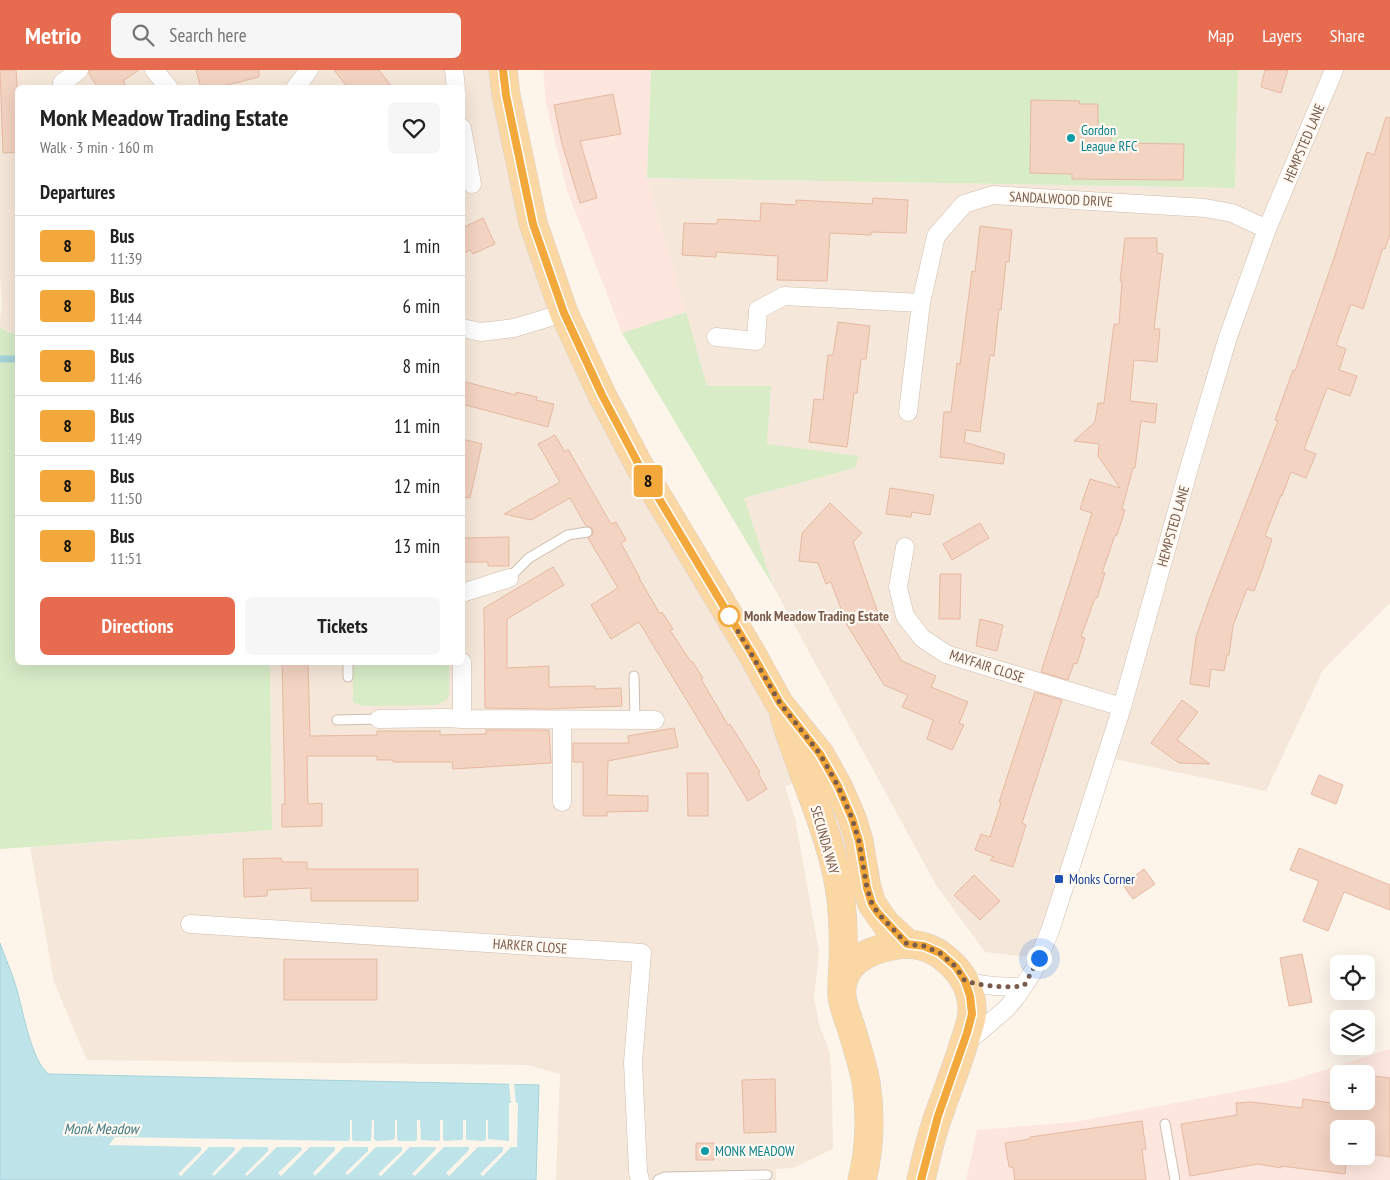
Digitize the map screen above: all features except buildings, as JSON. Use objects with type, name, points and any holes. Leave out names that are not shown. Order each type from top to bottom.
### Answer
[{"type":"main road","name":"SECUNDA WAY","points":[[503,70],[506,95],[533,224],[564,313],[602,395],[640,467],[780,703],[820,754],[838,786],[852,818],[859,841],[867,888],[872,904],[886,924],[907,944]]},
{"type":"main road","name":"SECUNDA WAY","points":[[780,703],[794,750],[824,831],[841,898],[843,934],[842,1000],[863,1068],[868,1101],[869,1145],[862,1180]]},
{"type":"main road","points":[[842,983],[850,966],[869,953],[888,946],[907,944],[924,946],[940,953],[956,967],[965,981],[970,996],[972,1014],[963,1046],[938,1116],[921,1180]]},
{"type":"street","points":[[62,85],[79,70]]},
{"type":"street","points":[[154,70],[166,85]]},
{"type":"street","points":[[297,85],[309,70]]},
{"type":"street","points":[[454,70],[456,85]]},
{"type":"street","name":"HEMPSTED LANE","points":[[963,1046],[1006,1009],[1024,986],[1039,958],[1051,928],[1122,707],[1189,468],[1226,346],[1267,228],[1334,70]]},
{"type":"street","points":[[465,145],[472,184]]},
{"type":"street","name":"SANDALWOOD DRIVE","points":[[908,412],[921,303],[936,236],[964,204],[993,195],[1205,208],[1232,213],[1267,228]]},
{"type":"street","points":[[716,337],[756,341],[758,310],[784,296],[921,303]]},
{"type":"street","points":[[465,329],[481,332],[514,328],[564,313]]},
{"type":"street","name":"MAYFAIR CLOSE","points":[[904,547],[898,587],[905,616],[922,638],[946,654],[1122,707]]},
{"type":"street","points":[[465,592],[509,578]]},
{"type":"street","points":[[462,665],[462,719]]},
{"type":"street","points":[[378,719],[655,720]]},
{"type":"street","points":[[562,720],[562,802]]},
{"type":"street","name":"HARKER CLOSE","points":[[190,924],[642,953],[633,1062],[638,1172],[640,1180]]},
{"type":"street","points":[[965,981],[997,988],[1024,986]]},
{"type":"lane","points":[[509,578],[529,558],[568,535],[587,532]]},
{"type":"lane","points":[[348,665],[348,677]]},
{"type":"lane","points":[[634,676],[635,720]]},
{"type":"lane","points":[[338,720],[378,719]]},
{"type":"lane","points":[[1165,1124],[1175,1180]]},
{"type":"lane","points":[[658,1180],[664,1177],[767,1175]]},
{"type":"shaded area","points":[[0,70],[503,70],[548,271],[818,771],[785,787],[795,818],[819,952],[814,998],[819,1024],[830,1053],[833,1149],[793,1168],[776,1169],[776,1180],[556,1180],[560,1074],[528,1065],[87,1060],[54,982],[30,847],[272,830],[270,665],[465,665],[465,85],[15,85],[15,332],[9,333],[0,327],[2,304],[0,273]]},
{"type":"shaded area","points":[[543,70],[651,70],[647,178],[686,312],[622,333],[567,190],[546,103]]},
{"type":"shaded area","points":[[1238,70],[1390,70],[1390,603],[1323,670],[1266,791],[1105,757],[1039,958],[985,952],[936,885],[773,586],[744,498],[855,468],[767,444],[771,386],[707,386],[647,178],[1235,188]]},
{"type":"shaded area","points":[[1390,1049],[1390,1180],[966,1180],[977,1130],[1075,1122],[1286,1082],[1330,1068],[1330,1110],[1375,1110],[1375,1065],[1340,1065]]},
{"type":"green space","points":[[651,70],[1238,70],[1235,188],[647,178]]},
{"type":"green space","points":[[686,312],[707,386],[771,386],[767,444],[858,456],[855,468],[744,498],[773,586],[622,333]]},
{"type":"green space","points":[[0,327],[9,333],[15,332],[15,665],[270,665],[272,830],[0,849]]},
{"type":"green space","points":[[353,665],[449,665],[449,694],[447,700],[436,705],[363,706],[353,702]]},
{"type":"water","name":"Monk Meadow","points":[[0,943],[14,981],[32,1047],[43,1068],[49,1074],[539,1085],[536,1180],[0,1180]]},
{"type":"pier","points":[[509,1084],[514,1084],[516,1103],[518,1103],[517,1147],[511,1147],[483,1176],[480,1174],[503,1151],[503,1147],[478,1147],[449,1176],[446,1173],[469,1150],[469,1147],[444,1147],[415,1176],[412,1174],[436,1147],[410,1147],[381,1176],[378,1174],[402,1151],[402,1147],[376,1147],[348,1175],[345,1173],[368,1151],[368,1147],[344,1147],[315,1176],[313,1173],[335,1150],[335,1147],[310,1147],[281,1176],[278,1173],[302,1150],[301,1147],[277,1147],[247,1176],[245,1174],[268,1151],[268,1147],[243,1147],[214,1176],[212,1174],[235,1150],[234,1147],[209,1147],[181,1176],[178,1174],[201,1151],[201,1147],[109,1145],[115,1137],[348,1141],[350,1139],[350,1120],[352,1120],[353,1141],[371,1141],[372,1120],[374,1120],[374,1139],[376,1141],[393,1140],[395,1138],[395,1120],[397,1120],[397,1139],[399,1141],[416,1141],[417,1120],[420,1120],[421,1140],[439,1141],[440,1120],[443,1120],[443,1139],[445,1141],[462,1140],[463,1120],[466,1120],[467,1140],[484,1141],[486,1139],[486,1120],[488,1120],[488,1139],[509,1141],[509,1103],[511,1103]]},
{"type":"waterway","points":[[0,359],[15,359]]},
{"type":"bus line","name":"8","points":[[503,70],[506,95],[533,224],[564,313],[602,395],[640,467],[780,703],[811,741],[838,786],[852,818],[859,841],[867,888],[872,904],[886,924],[907,944],[924,946],[940,953],[956,967],[965,981],[970,996],[972,1014],[955,1071],[928,1148],[921,1180]]},
{"type":"place","name":"Gordon League RFC","points":[[1071,138]]},
{"type":"place","name":"Monk Meadow Trading Estate","points":[[729,616]]},
{"type":"place","name":"Monks Corner","points":[[1059,879]]},
{"type":"place","name":"MONK MEADOW","points":[[705,1151]]},
{"type":"route","points":[[729,616],[780,703],[811,741],[838,786],[852,818],[859,841],[867,888],[872,904],[886,924],[907,944],[924,946],[940,953],[956,967],[965,981],[984,986],[1000,988],[1024,986],[1039,958]]}]
